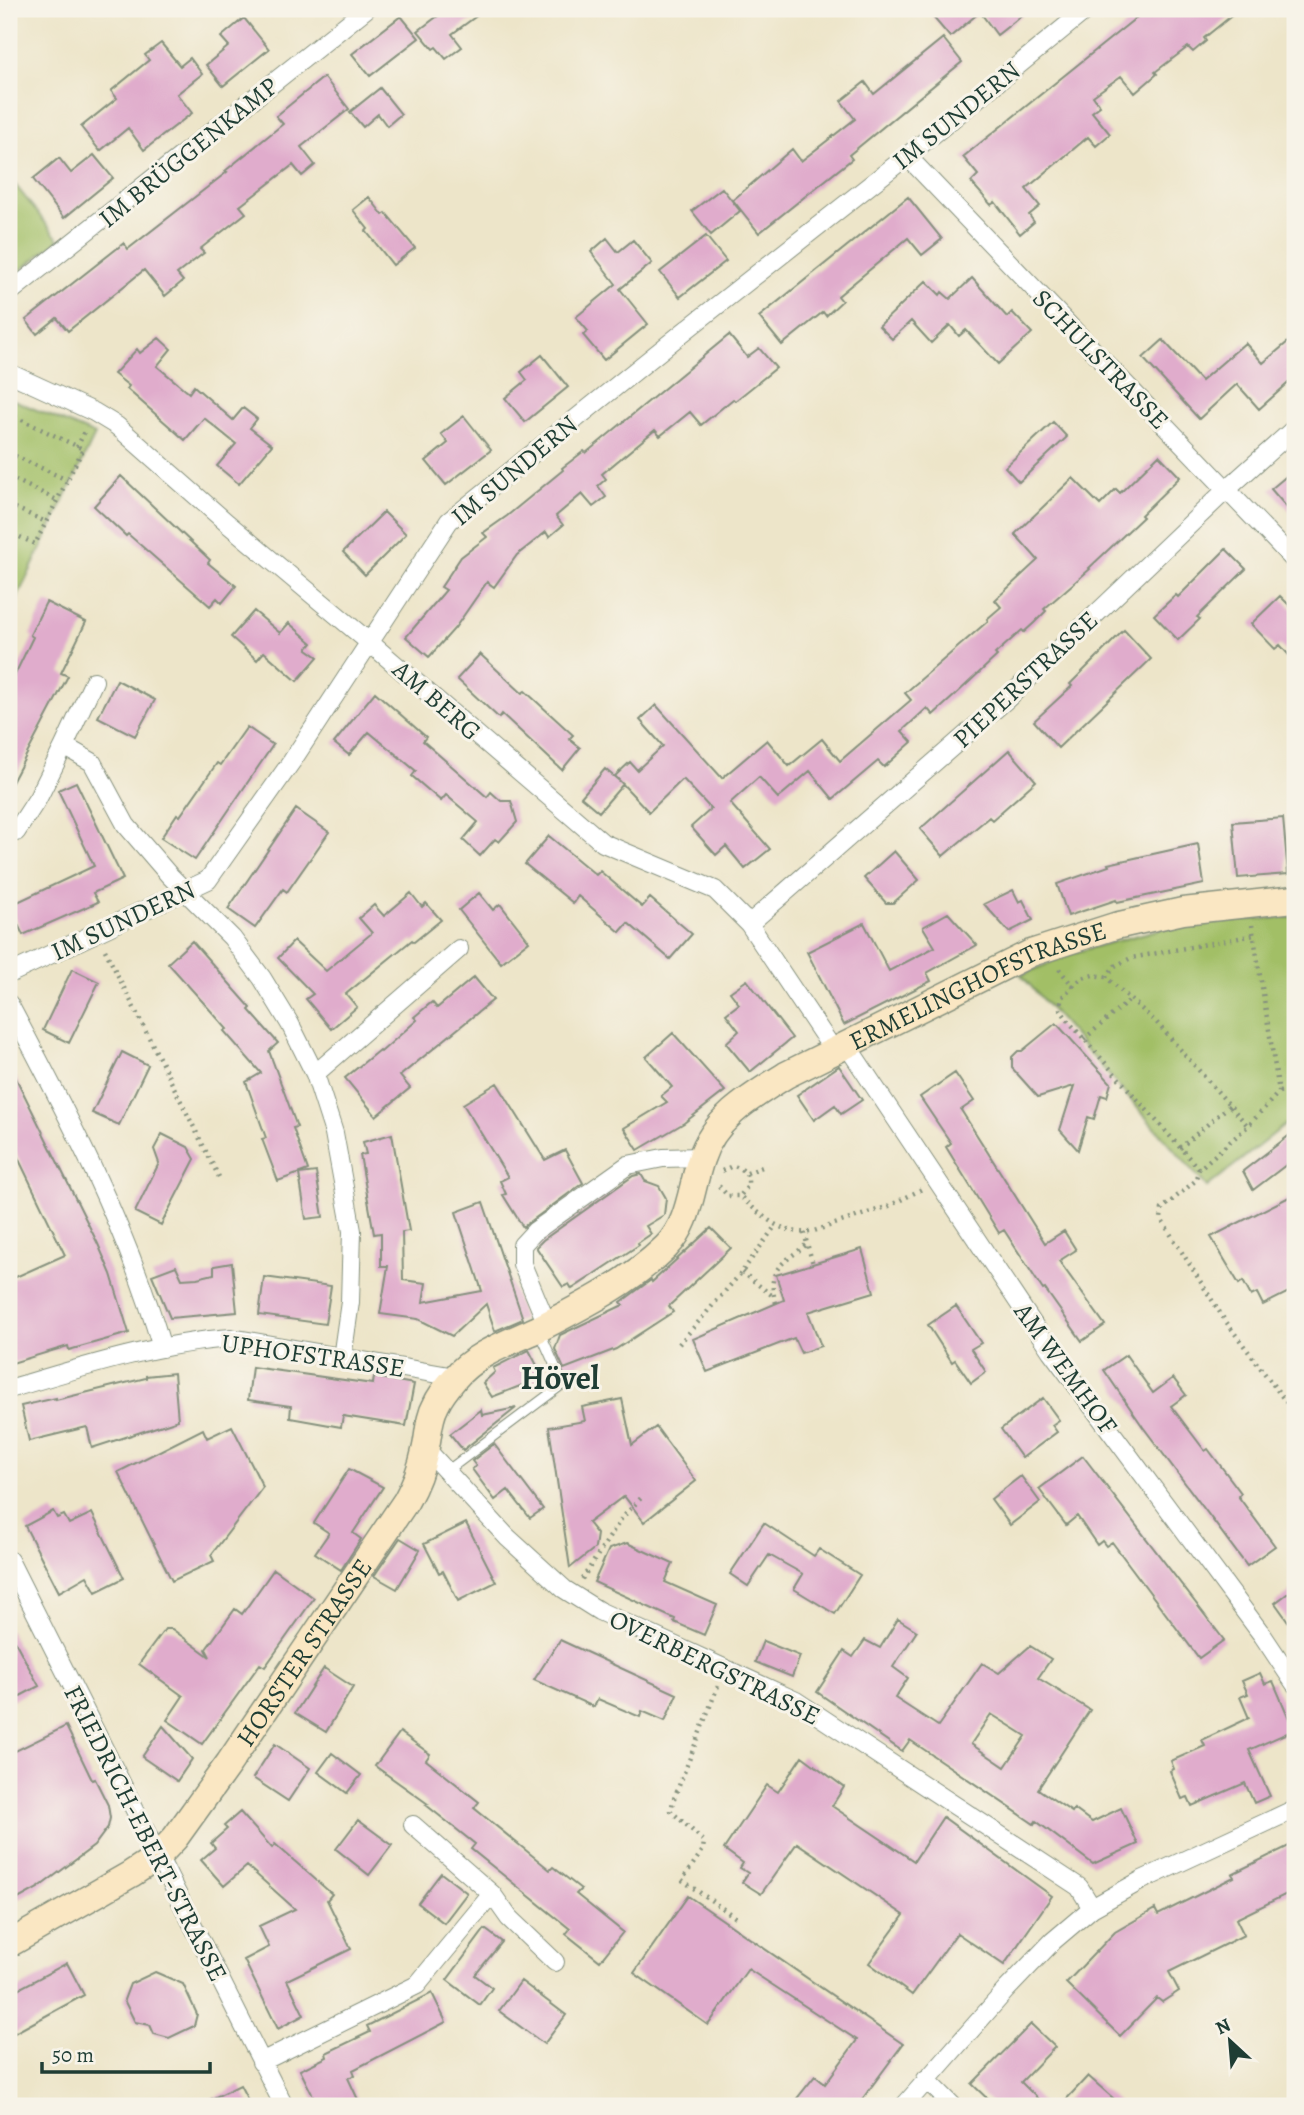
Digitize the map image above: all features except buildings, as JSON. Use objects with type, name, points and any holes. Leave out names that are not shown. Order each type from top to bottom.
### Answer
[{"type":"street","name":"IM BRÜGGENKAMP","points":[[9,293],[366,9]]},
{"type":"street","name":"IM SUNDERN","points":[[9,974],[208,880],[292,761],[449,521],[1087,9]]},
{"type":"street","name":"SCHULSTRASSE","points":[[907,156],[1295,561]]},
{"type":"street","name":"AM BERG","points":[[9,373],[94,412],[117,426],[603,843],[715,890],[749,924],[840,1047]]},
{"type":"street","name":"PIEPERSTRASSE","points":[[749,924],[1007,699],[1226,490],[1295,428]]},
{"type":"street","points":[[16,832],[38,798],[94,681]]},
{"type":"street","points":[[64,746],[92,762],[126,825],[169,875],[232,939],[262,978],[290,1024],[314,1074],[334,1133],[352,1231],[350,1302],[342,1357]]},
{"type":"street","name":"ERMELINGHOFSTRASSE","points":[[542,1326],[594,1299],[639,1269],[665,1247],[679,1232],[686,1215],[713,1171],[713,1135],[726,1117],[786,1075],[969,982],[1042,950],[1115,926],[1183,911],[1295,899]]},
{"type":"street","points":[[314,1074],[459,949]]},
{"type":"street","points":[[9,1004],[65,1109],[113,1214],[142,1286],[162,1348]]},
{"type":"street","name":"AM WEMHOF","points":[[840,1047],[936,1181],[1051,1351],[1263,1636],[1295,1684]]},
{"type":"street","points":[[542,1326],[522,1264],[522,1245],[536,1231],[628,1165],[663,1158],[713,1171]]},
{"type":"street","name":"HORSTER STRASSE","points":[[9,1944],[157,1857],[175,1838],[383,1536],[417,1481],[435,1405],[455,1377],[473,1360],[542,1326]]},
{"type":"street","name":"UPHOFSTRASSE","points":[[9,1389],[162,1348],[197,1340],[231,1338],[455,1377]]},
{"type":"street","name":"OVERBERGSTRASSE","points":[[426,1449],[533,1563],[572,1594],[599,1611],[796,1701],[1079,1887],[1092,1908]]},
{"type":"street","name":"FRIEDRICH-EBERT-STRASSE","points":[[9,1560],[284,2106]]},
{"type":"street","points":[[904,2106],[1053,1941],[1092,1908],[1142,1881],[1295,1809]]},
{"type":"street","points":[[413,1825],[492,1894],[509,1918],[555,1962]]},
{"type":"street","points":[[261,2062],[417,1985],[492,1894]]},
{"type":"street","points":[[926,2079],[953,2106]]},
{"type":"lane","points":[[447,1471],[563,1384],[542,1326]]},
{"type":"path","points":[[9,414],[83,449],[35,544],[9,532]]},
{"type":"path","points":[[9,453],[67,480]]},
{"type":"path","points":[[9,477],[57,500]]},
{"type":"path","points":[[9,505],[46,522]]},
{"type":"path","points":[[1247,903],[1255,935],[1279,1092]]},
{"type":"path","points":[[97,933],[221,1181]]},
{"type":"path","points":[[1106,977],[1115,967],[1131,958],[1255,935]]},
{"type":"path","points":[[1042,950],[1073,986]]},
{"type":"path","points":[[1199,1169],[1060,1009],[1062,997],[1082,978],[1093,975],[1106,977],[1156,1021],[1248,1126]]},
{"type":"path","points":[[1084,1039],[1131,999]]},
{"type":"path","points":[[1295,1088],[1279,1092],[1248,1126],[1199,1169],[1195,1181],[1162,1209],[1161,1219],[1224,1319],[1295,1414]]},
{"type":"path","points":[[1180,1147],[1230,1105]]},
{"type":"path","points":[[740,1196],[748,1186],[747,1173],[743,1169],[732,1166],[713,1171],[723,1193],[740,1196],[767,1220],[787,1231],[804,1233],[889,1206],[936,1181]]},
{"type":"path","points":[[747,1173],[765,1166]]},
{"type":"path","points":[[679,1344],[742,1272],[776,1225]]},
{"type":"path","points":[[804,1233],[813,1264]]},
{"type":"path","points":[[742,1272],[775,1301],[772,1277],[775,1271],[807,1244]]},
{"type":"path","points":[[572,1594],[622,1518],[641,1498]]},
{"type":"path","points":[[725,1668],[671,1811],[704,1841],[703,1850],[682,1880],[739,1920]]},
{"type":"path","points":[[476,2106],[481,2103],[492,2106]]},
{"type":"green space","points":[[9,177],[59,240],[18,272],[9,258]]},
{"type":"green space","points":[[9,398],[95,435],[9,615]]},
{"type":"green space","points":[[1295,917],[1295,1117],[1207,1187],[1021,975],[1076,952],[1182,923]]},
{"type":"district","name":"Hövel","points":[[560,1377]]}]
